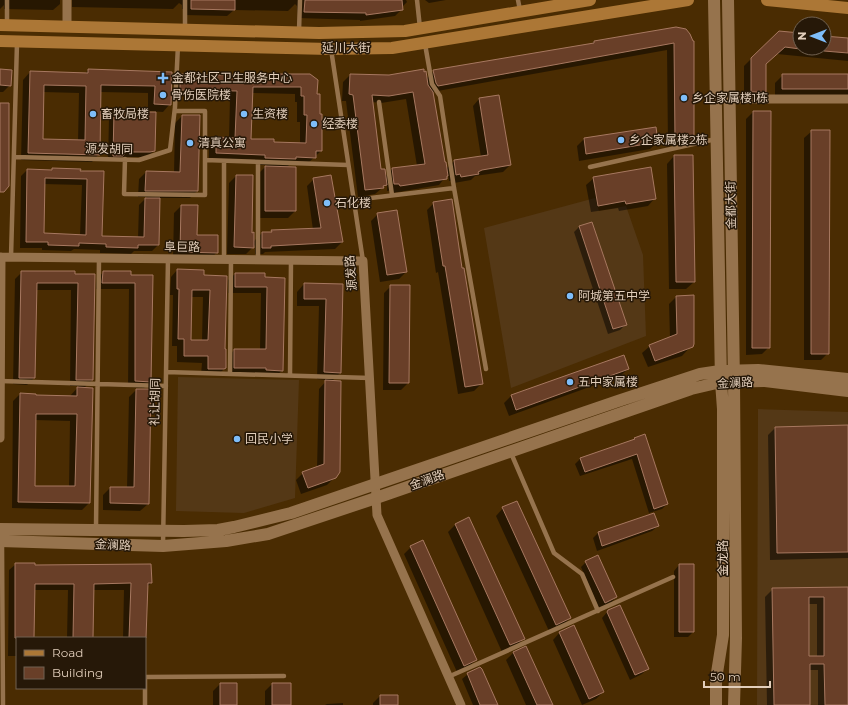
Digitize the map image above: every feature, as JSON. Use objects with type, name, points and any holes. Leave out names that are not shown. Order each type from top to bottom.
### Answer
[{"type":"main road","name":"延川大街","points":[[3,26],[299,33],[374,33],[420,28],[519,6],[590,0]]},
{"type":"main road","name":"延川大街","points":[[0,41],[330,49],[392,48],[688,0]]},
{"type":"main road","points":[[767,0],[848,8]]},
{"type":"street","points":[[67,0],[67,27]]},
{"type":"street","name":"金都大街","points":[[714,0],[720,377],[728,410]]},
{"type":"street","name":"金都大街","points":[[728,0],[734,376],[728,410]]},
{"type":"street","points":[[730,99],[848,99]]},
{"type":"street","points":[[0,257],[0,438]]},
{"type":"street","name":"阜巨路","points":[[0,257],[363,261]]},
{"type":"street","name":"源发路","points":[[363,261],[377,515],[460,705]]},
{"type":"street","name":"金澜路","points":[[0,528],[163,531],[218,530],[234,528],[291,513],[700,374],[720,377],[734,376],[758,370],[848,379]]},
{"type":"street","name":"金澜路","points":[[734,376],[765,382],[848,390]]},
{"type":"street","name":"金澜路","points":[[1,541],[163,546],[226,541],[268,534],[691,389],[720,377]]},
{"type":"street","name":"金龙路","points":[[716,705],[716,679],[723,635],[728,410]]},
{"type":"street","name":"金龙路","points":[[728,410],[736,638],[734,705]]},
{"type":"lane","points":[[3,26],[7,0]]},
{"type":"lane","points":[[185,0],[185,30]]},
{"type":"lane","points":[[299,33],[300,0]]},
{"type":"lane","points":[[417,0],[420,28]]},
{"type":"lane","points":[[11,257],[17,41]]},
{"type":"lane","points":[[424,43],[432,84],[440,96],[454,188],[486,369]]},
{"type":"lane","name":"源发胡同","points":[[14,157],[139,160],[170,150],[175,110],[178,45]]},
{"type":"lane","name":"源发路","points":[[330,49],[363,261]]},
{"type":"lane","points":[[379,102],[392,195]]},
{"type":"lane","points":[[125,159],[124,194],[205,195],[205,110],[175,110]]},
{"type":"lane","points":[[590,167],[716,139]]},
{"type":"lane","points":[[205,160],[348,165]]},
{"type":"lane","points":[[224,161],[230,373]]},
{"type":"lane","points":[[258,162],[258,260]]},
{"type":"lane","points":[[354,200],[454,188]]},
{"type":"lane","points":[[96,530],[99,258]]},
{"type":"lane","name":"礼让胡同","points":[[163,546],[168,259]]},
{"type":"lane","points":[[290,375],[291,260]]},
{"type":"lane","points":[[166,372],[370,378]]},
{"type":"lane","points":[[0,381],[166,386]]},
{"type":"lane","points":[[510,451],[554,553],[582,574],[598,611]]},
{"type":"lane","points":[[1,541],[3,705]]},
{"type":"lane","points":[[448,677],[673,577]]},
{"type":"lane","points":[[146,677],[284,676]]},
{"type":"lane","points":[[145,705],[146,689]]},
{"type":"shaded area","name":"阿城第五中学","points":[[595,198],[599,211],[626,206],[643,255],[646,336],[511,388],[484,228]]},
{"type":"shaded area","name":"回民小学","points":[[178,377],[299,380],[295,498],[244,513],[176,511]]},
{"type":"shaded area","points":[[758,409],[848,412],[848,705],[757,705]]},
{"type":"building","points":[[191,0],[235,0],[235,10],[191,9]]},
{"type":"building","points":[[305,0],[402,0],[403,10],[366,15],[366,13],[304,12]]},
{"type":"building","points":[[676,27],[686,29],[694,41],[694,139],[675,139],[674,43],[438,86],[433,70],[594,43],[594,41]]},
{"type":"building","points":[[779,31],[792,32],[792,48],[785,47],[766,64],[766,92],[751,92],[751,58]]},
{"type":"building","points":[[832,37],[848,38],[848,53],[832,52]]},
{"type":"building","points":[[0,69],[12,70],[11,86],[0,85]]},
{"type":"building","name":"畜牧局楼","points":[[88,69],[172,72],[171,105],[154,104],[155,86],[101,85],[100,155],[28,153],[30,71],[88,73]],"holes":[[[44,85],[86,86],[85,140],[43,139]]]},
{"type":"building","points":[[424,69],[424,72],[426,71],[428,85],[433,92],[446,162],[447,179],[400,186],[399,184],[394,184],[392,168],[425,164],[413,92],[389,96],[372,95],[381,169],[385,169],[387,185],[383,186],[384,188],[365,190],[353,95],[349,94],[350,74],[389,75]]},
{"type":"building","points":[[180,74],[261,76],[261,74],[310,74],[318,80],[317,94],[320,94],[320,114],[322,114],[322,151],[316,151],[316,158],[296,157],[296,159],[265,158],[265,155],[216,153],[216,137],[235,138],[237,91],[180,90]],"holes":[[[253,87],[301,87],[301,96],[304,96],[304,115],[307,115],[306,143],[274,142],[274,139],[251,139]]]},
{"type":"building","points":[[782,74],[848,74],[848,89],[782,89]]},
{"type":"building","points":[[499,95],[511,165],[482,170],[478,172],[479,174],[461,177],[460,174],[456,175],[454,160],[488,155],[479,98]]},
{"type":"building","points":[[0,103],[9,103],[9,186],[4,192],[0,192]]},
{"type":"building","points":[[753,111],[771,111],[770,348],[752,348]]},
{"type":"building","points":[[114,112],[156,112],[155,151],[124,152],[123,156],[113,156]]},
{"type":"building","name":"清真公寓","points":[[182,115],[200,115],[198,191],[145,191],[146,171],[180,172]]},
{"type":"building","name":"乡企家属楼2栋","points":[[656,127],[658,142],[586,154],[584,138]]},
{"type":"building","points":[[811,130],[830,130],[829,354],[811,354]]},
{"type":"building","points":[[674,155],[693,155],[695,282],[676,282]]},
{"type":"building","points":[[265,166],[296,167],[296,211],[265,211]]},
{"type":"building","points":[[651,167],[656,199],[626,204],[625,201],[598,206],[593,177]]},
{"type":"building","points":[[52,168],[81,169],[80,171],[104,171],[102,236],[144,237],[145,198],[160,198],[159,245],[138,245],[138,248],[106,247],[106,244],[79,243],[79,246],[48,245],[48,242],[26,242],[27,169],[52,170]],"holes":[[[45,178],[87,179],[86,235],[44,233]]]},
{"type":"building","points":[[236,175],[253,175],[252,233],[254,232],[254,248],[234,247]]},
{"type":"building","name":"石化楼","points":[[331,175],[343,242],[271,246],[271,248],[262,248],[262,232],[272,232],[271,230],[321,228],[313,178]]},
{"type":"building","points":[[452,199],[462,268],[464,268],[483,384],[465,387],[433,202]]},
{"type":"building","points":[[181,205],[198,205],[197,235],[218,235],[218,253],[180,252]]},
{"type":"building","points":[[397,210],[407,272],[387,275],[377,213]]},
{"type":"building","points":[[592,222],[627,325],[613,329],[579,226]]},
{"type":"building","points":[[177,269],[204,270],[204,275],[227,276],[225,349],[226,368],[208,369],[208,356],[184,356],[184,339],[178,339],[179,289],[177,289]],"holes":[[[192,290],[210,290],[208,340],[191,340]]]},
{"type":"building","points":[[21,271],[75,271],[75,274],[95,274],[93,380],[76,380],[78,283],[37,283],[35,378],[19,378]]},
{"type":"building","points":[[103,271],[131,271],[131,275],[153,275],[151,382],[135,381],[135,283],[102,283]]},
{"type":"building","points":[[235,273],[265,273],[265,277],[285,278],[283,371],[266,370],[266,368],[234,368],[234,349],[266,349],[267,287],[235,287]]},
{"type":"building","points":[[304,283],[343,284],[341,373],[324,372],[326,299],[304,299]]},
{"type":"building","points":[[390,285],[410,285],[409,383],[389,383]]},
{"type":"building","points":[[694,295],[693,347],[655,361],[649,345],[677,334],[676,296]]},
{"type":"building","name":"五中家属楼","points":[[624,355],[629,369],[516,410],[511,395]]},
{"type":"building","points":[[325,380],[341,381],[340,472],[336,478],[308,488],[302,472],[324,464]]},
{"type":"building","points":[[77,387],[93,388],[90,503],[18,502],[20,393],[77,396]],"holes":[[[36,414],[77,414],[75,486],[35,486]]]},
{"type":"building","points":[[136,389],[151,389],[149,504],[110,503],[110,487],[134,487]]},
{"type":"building","points":[[848,425],[848,552],[777,553],[775,427]]},
{"type":"building","points":[[645,434],[668,504],[654,509],[637,454],[585,472],[580,458],[635,439],[634,438]]},
{"type":"building","points":[[517,501],[571,618],[556,625],[502,507]]},
{"type":"building","points":[[654,513],[659,526],[602,546],[598,532]]},
{"type":"building","points":[[469,517],[525,639],[510,645],[455,524]]},
{"type":"building","points":[[423,540],[477,660],[464,666],[410,546]]},
{"type":"building","points":[[598,555],[617,597],[605,603],[585,561]]},
{"type":"building","points":[[15,563],[35,563],[35,565],[151,564],[152,583],[148,583],[146,638],[129,637],[131,583],[94,584],[93,637],[73,637],[74,584],[35,584],[34,637],[15,638]]},
{"type":"building","points":[[679,564],[694,564],[694,632],[679,632]]},
{"type":"building","points":[[848,587],[848,705],[825,705],[824,664],[810,664],[810,705],[774,705],[772,588]],"holes":[[[809,597],[824,597],[824,656],[809,656]]]},
{"type":"building","points":[[620,605],[649,669],[635,675],[607,612],[608,610]]},
{"type":"building","points":[[574,625],[604,692],[589,699],[559,632]]},
{"type":"building","points":[[526,646],[553,705],[537,705],[513,652]]},
{"type":"building","points":[[480,667],[498,705],[480,705],[467,673]]},
{"type":"building","points":[[220,683],[237,683],[237,705],[220,705]]},
{"type":"building","points":[[272,683],[291,683],[291,705],[272,705]]},
{"type":"building","points":[[380,695],[398,695],[398,705],[380,705]]},
{"type":"place","name":"金都社区卫生服务中心","points":[[163,78]]},
{"type":"place","name":"骨伤医院楼","points":[[163,95]]},
{"type":"place","name":"乡企家属楼1栋","points":[[684,98]]},
{"type":"place","name":"畜牧局楼","points":[[93,114]]},
{"type":"place","name":"生资楼","points":[[244,114]]},
{"type":"place","name":"经委楼","points":[[314,124]]},
{"type":"place","name":"乡企家属楼2栋","points":[[621,140]]},
{"type":"place","name":"清真公寓","points":[[190,143]]},
{"type":"place","name":"石化楼","points":[[327,203]]},
{"type":"place","name":"阿城第五中学","points":[[570,296]]},
{"type":"place","name":"五中家属楼","points":[[570,382]]},
{"type":"place","name":"回民小学","points":[[237,439]]}]
